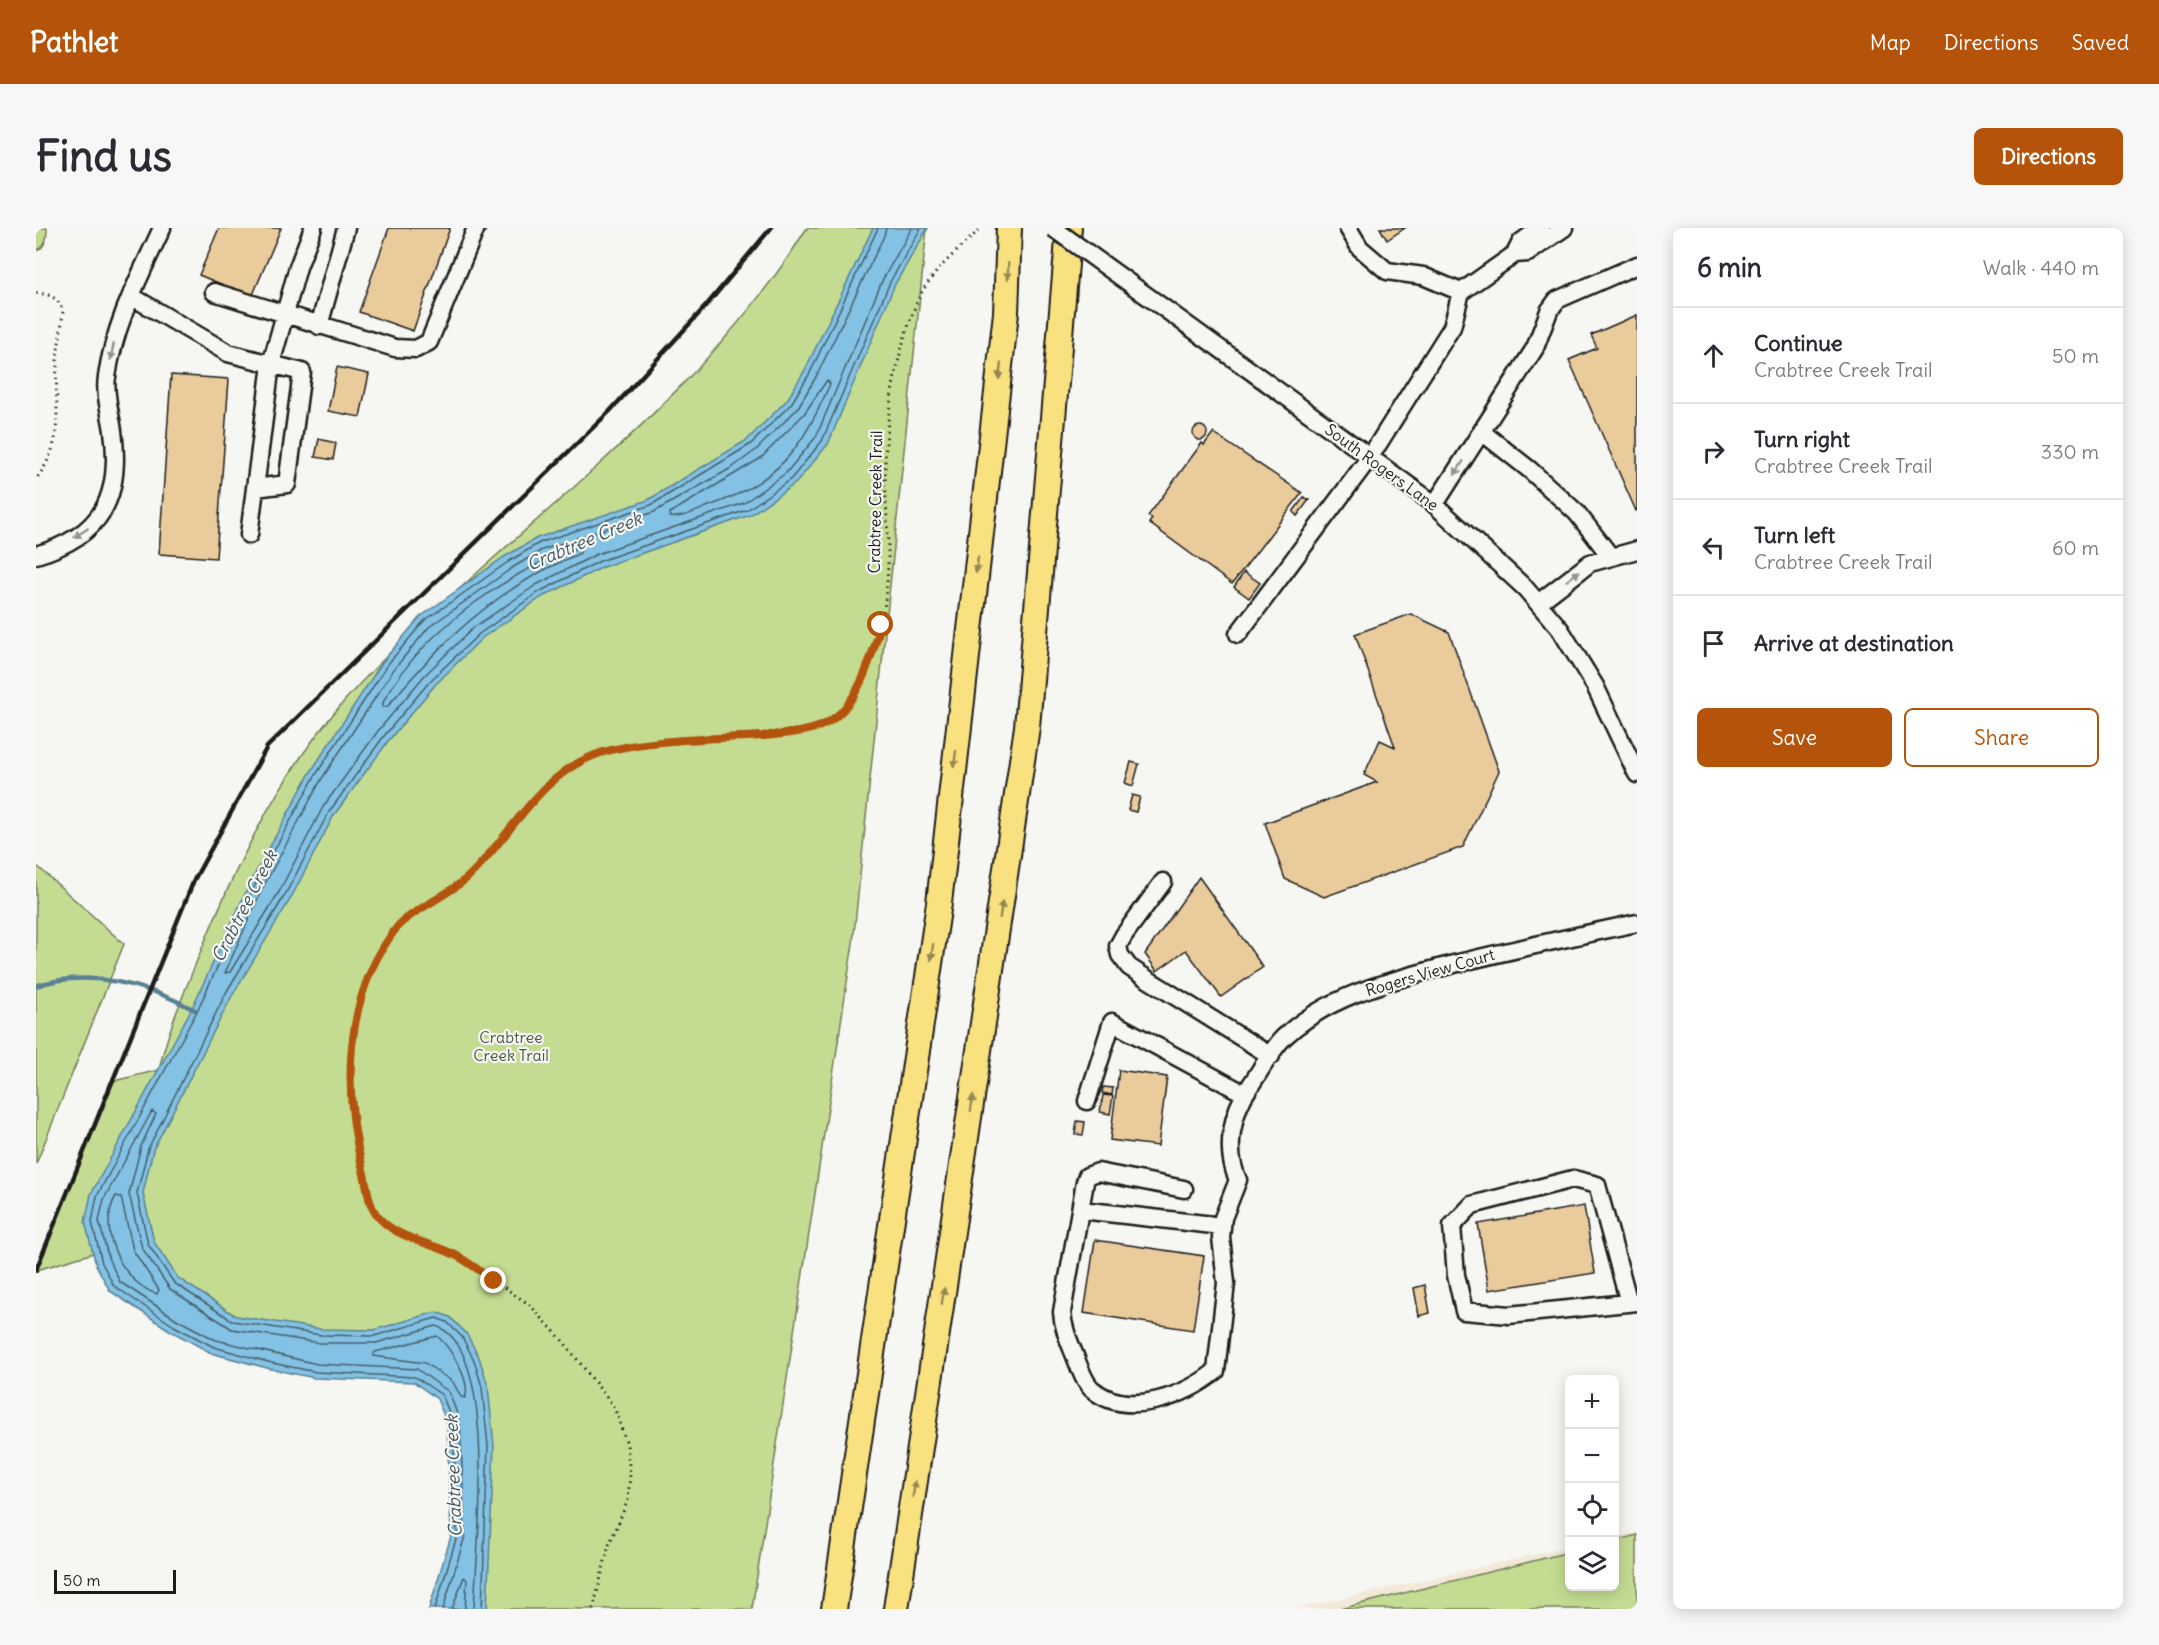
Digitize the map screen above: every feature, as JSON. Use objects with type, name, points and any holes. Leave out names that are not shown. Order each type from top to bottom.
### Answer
[{"type":"highway","points":[[834,1609],[939,903],[1006,313],[1009,228]]},
{"type":"highway","points":[[896,1609],[1027,727],[1069,228]]},
{"type":"highway","points":[[826,1609],[856,1469]]},
{"type":"highway","points":[[905,1609],[910,1516]]},
{"type":"street","points":[[36,555],[85,533],[101,516],[113,491],[115,446],[106,380],[115,337],[162,228]]},
{"type":"street","points":[[249,536],[271,364],[313,228]]},
{"type":"street","points":[[319,326],[346,228]]},
{"type":"street","points":[[214,292],[284,316],[395,348],[416,349],[429,342],[476,228]]},
{"type":"street","name":"South Rogers Lane","points":[[1053,228],[1435,504],[1479,543],[1538,603],[1560,629],[1595,686],[1637,773]]},
{"type":"street","points":[[1348,228],[1360,248],[1387,270],[1423,276],[1461,292]]},
{"type":"street","points":[[1238,634],[1370,457],[1452,327],[1461,292],[1515,254],[1521,242],[1541,228]]},
{"type":"street","points":[[1515,254],[1528,253],[1564,228]]},
{"type":"street","points":[[1435,504],[1535,348],[1549,311],[1557,300],[1637,265]]},
{"type":"street","points":[[131,296],[228,353],[302,372],[287,484],[255,488]]},
{"type":"street","points":[[1482,432],[1530,470],[1577,513],[1611,557]]},
{"type":"street","points":[[1538,603],[1590,563],[1637,550]]},
{"type":"street","points":[[1162,882],[1124,935],[1118,946],[1120,955],[1129,966],[1149,980],[1271,1056]]},
{"type":"street","name":"Rogers View Court","points":[[1222,1226],[1238,1180],[1231,1165],[1230,1139],[1245,1094],[1284,1038],[1330,1004],[1382,983],[1504,952],[1637,923]]},
{"type":"street","points":[[1087,1101],[1112,1022],[1245,1094]]},
{"type":"street","points":[[1081,1210],[1222,1226],[1226,1283],[1216,1371],[1197,1387],[1143,1403],[1118,1402],[1092,1389],[1063,1327],[1062,1312],[1087,1176],[1098,1172],[1184,1189]]},
{"type":"street","points":[[1573,1179],[1597,1185],[1633,1302],[1509,1316],[1464,1311],[1456,1275],[1452,1226],[1472,1205],[1573,1179]]},
{"type":"path","name":"Crabtree Creek Trail","points":[[593,1609],[609,1545],[628,1500],[630,1475],[627,1444],[614,1407],[563,1341],[530,1305],[458,1256],[390,1228],[374,1212],[352,1118],[350,1055],[363,990],[377,957],[400,924],[463,883],[494,851],[548,784],[572,764],[598,753],[634,746],[810,729],[826,723],[842,711],[870,664],[881,625],[888,563],[886,447],[890,402],[902,347],[915,304],[928,284],[942,265],[981,228]]},
{"type":"path","points":[[36,293],[48,294],[60,302],[63,310],[57,366],[58,435],[51,455],[36,479]]},
{"type":"shaded area","points":[[1637,1532],[1637,1609],[1296,1609],[1565,1548],[1565,1591],[1619,1591],[1619,1536]]},
{"type":"green space","points":[[36,228],[47,228],[44,244],[36,251]]},
{"type":"green space","name":"Crabtree Creek Trail","points":[[807,228],[927,228],[853,943],[752,1609],[462,1609],[467,1390],[261,1343],[120,1245],[37,1270],[110,1082],[159,1070],[175,1016],[239,864],[273,800],[313,740],[351,693],[386,657],[612,453],[697,369],[774,278]]},
{"type":"green space","points":[[36,865],[124,944],[36,1164]]},
{"type":"green space","points":[[1637,1535],[1637,1609],[1340,1609],[1565,1553],[1565,1591],[1619,1591],[1619,1540]]},
{"type":"water","name":"Crabtree Creek","points":[[873,228],[928,228],[895,284],[828,444],[796,483],[750,515],[603,567],[542,597],[482,638],[435,685],[389,740],[334,815],[291,898],[233,994],[153,1150],[143,1193],[154,1242],[178,1278],[236,1316],[321,1329],[374,1330],[436,1312],[450,1317],[466,1333],[479,1357],[488,1386],[494,1446],[487,1609],[429,1609],[451,1536],[447,1423],[437,1399],[414,1382],[315,1378],[271,1369],[211,1353],[171,1331],[110,1291],[96,1265],[85,1222],[91,1194],[192,1008],[250,883],[310,773],[383,661],[420,617],[504,557],[537,538],[648,500],[747,440],[787,400],[805,370]]},
{"type":"building","points":[[219,228],[281,228],[252,297],[199,275]]},
{"type":"building","points":[[389,228],[450,228],[413,331],[359,312]]},
{"type":"building","points":[[1380,228],[1405,228],[1387,240]]},
{"type":"building","points":[[1637,315],[1636,511],[1569,360],[1597,348],[1591,335]]},
{"type":"building","points":[[337,367],[369,374],[360,417],[328,411]]},
{"type":"building","points":[[171,375],[229,379],[216,558],[159,554]]},
{"type":"building","points":[[1200,426],[1205,428],[1207,433],[1205,438],[1200,440],[1195,438],[1193,433],[1195,428]]},
{"type":"building","points":[[1213,433],[1302,493],[1232,584],[1149,523],[1152,519],[1148,516],[1202,443],[1204,445]]},
{"type":"building","points":[[319,439],[336,443],[333,460],[315,457]]},
{"type":"building","points":[[1304,497],[1309,500],[1297,516],[1293,512]]},
{"type":"building","points":[[1244,572],[1260,583],[1249,598],[1234,587]]},
{"type":"building","points":[[1411,614],[1449,632],[1499,771],[1463,847],[1324,897],[1285,879],[1265,823],[1377,782],[1364,775],[1380,740],[1395,747],[1355,634]]},
{"type":"building","points":[[1131,762],[1139,764],[1133,786],[1125,783]]},
{"type":"building","points":[[1132,795],[1140,797],[1136,812],[1128,810]]},
{"type":"building","points":[[1199,877],[1263,967],[1221,997],[1186,950],[1157,971],[1145,954]]},
{"type":"building","points":[[1119,1070],[1167,1077],[1158,1146],[1110,1140]]},
{"type":"building","points":[[1103,1087],[1113,1088],[1112,1095],[1102,1093]]},
{"type":"building","points":[[1103,1095],[1113,1096],[1110,1114],[1100,1112]]},
{"type":"building","points":[[1077,1121],[1085,1122],[1083,1135],[1075,1134]]},
{"type":"building","points":[[1584,1206],[1595,1273],[1489,1290],[1478,1224]]},
{"type":"building","points":[[1095,1240],[1204,1256],[1193,1330],[1084,1313]]},
{"type":"building","points":[[1425,1285],[1430,1313],[1419,1316],[1414,1288]]},
{"type":"waterway","points":[[36,986],[76,979],[117,982],[158,993],[195,1010]]},
{"type":"railway","points":[[36,1270],[194,880],[267,747],[610,411],[705,307],[771,228]]},
{"type":"route","points":[[494,1281],[458,1256],[390,1228],[374,1212],[352,1118],[350,1055],[363,990],[377,957],[400,924],[463,883],[494,851],[524,810],[548,784],[572,764],[598,753],[634,746],[778,734],[810,729],[826,723],[842,711],[856,689],[870,664],[881,625]]}]
